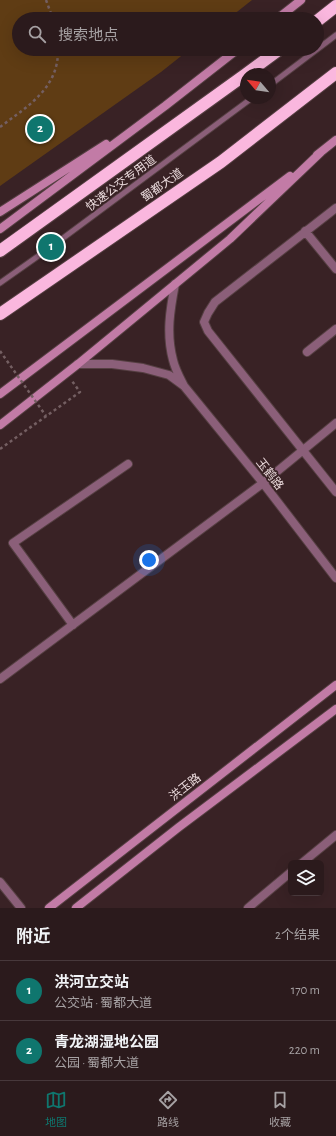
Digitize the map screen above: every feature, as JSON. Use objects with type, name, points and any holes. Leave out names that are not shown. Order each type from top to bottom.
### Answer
[{"type":"highway","points":[[324,15],[336,6]]},
{"type":"highway","points":[[254,68],[270,56]]},
{"type":"highway","name":"蜀都大道","points":[[0,314],[221,162],[336,73]]},
{"type":"highway","points":[[0,252],[240,78]]},
{"type":"main road","points":[[286,12],[301,0]]},
{"type":"main road","points":[[0,229],[165,106],[229,56]]},
{"type":"main road","points":[[0,212],[165,106]]},
{"type":"main road","points":[[0,394],[336,140]]},
{"type":"main road","points":[[0,425],[78,364],[230,239],[321,152]]},
{"type":"main road","name":"洪玉路","points":[[49,908],[336,685]]},
{"type":"main road","points":[[76,908],[179,827],[336,709]]},
{"type":"street","points":[[336,208],[215,302],[204,322],[208,331],[336,492]]},
{"type":"street","points":[[305,232],[336,269]]},
{"type":"street","points":[[175,284],[169,317],[169,340],[173,361],[184,386]]},
{"type":"street","points":[[307,352],[336,329]]},
{"type":"street","points":[[78,364],[112,364],[143,368],[169,375],[184,386]]},
{"type":"street","name":"玉鹤路","points":[[184,386],[336,578]]},
{"type":"street","points":[[0,679],[262,484],[336,423]]},
{"type":"street","points":[[73,625],[13,543],[128,464]]},
{"type":"street","points":[[306,860],[336,836]]},
{"type":"street","points":[[248,908],[288,875]]},
{"type":"street","points":[[0,882],[21,908]]},
{"type":"lane","points":[[324,44],[336,35]]},
{"type":"lane","points":[[276,80],[308,56]]},
{"type":"lane","name":"快速公交专用道","points":[[0,283],[51,248],[244,104]]},
{"type":"path","points":[[46,0],[50,12]]},
{"type":"path","points":[[0,127],[36,100],[51,81],[56,67],[57,56]]},
{"type":"path","points":[[0,352],[46,416]]},
{"type":"path","points":[[0,449],[80,392]]},
{"type":"shaded area","points":[[0,0],[252,0],[237,12],[12,12],[12,56],[181,56],[161,72],[0,186]]},
{"type":"place","name":"青龙湖湿地公园","points":[[40,129]]},
{"type":"place","name":"洪河立交站","points":[[51,247]]}]
